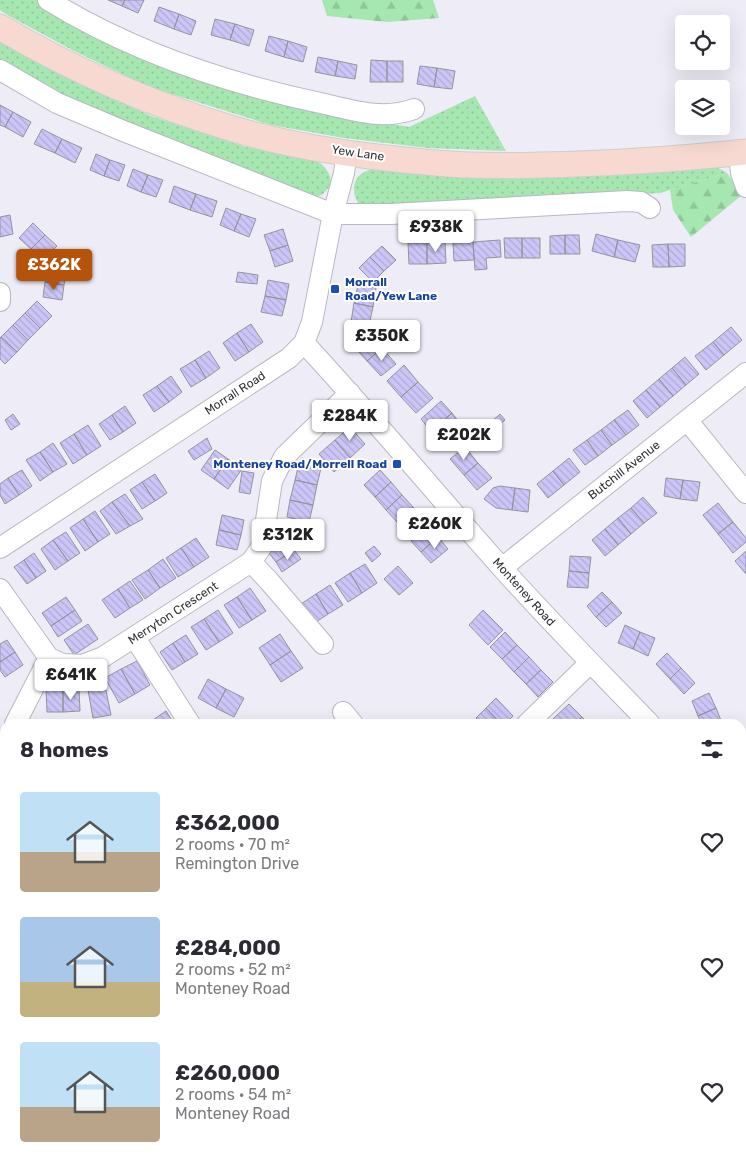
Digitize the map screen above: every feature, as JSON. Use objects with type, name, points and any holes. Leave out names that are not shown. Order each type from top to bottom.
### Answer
[{"type":"main road","name":"Yew Lane","points":[[0,27],[83,72],[159,104],[228,128],[288,142],[347,152],[438,163],[510,166],[591,164],[742,152]]},
{"type":"street","points":[[48,0],[100,28],[152,52],[199,70],[250,86],[369,114],[390,115],[414,109]]},
{"type":"street","points":[[0,70],[57,102],[112,126],[333,214],[391,214],[628,200],[641,202],[650,208]]},
{"type":"street","name":"Morrall Road","points":[[0,548],[289,358],[304,343],[312,322],[347,152]]},
{"type":"street","name":"Yew Lane","points":[[742,152],[741,173],[746,188]]},
{"type":"street","points":[[0,293],[0,300]]},
{"type":"street","name":"Monteney Road","points":[[304,343],[350,393],[502,568],[645,719]]},
{"type":"street","name":"Butchill Avenue","points":[[502,568],[746,373]]},
{"type":"street","name":"Merryton Crescent","points":[[50,658],[63,664],[82,665],[102,657],[135,638],[251,562],[262,546],[272,481],[284,457],[350,393]]},
{"type":"street","points":[[687,420],[746,493]]},
{"type":"street","points":[[251,562],[323,644]]},
{"type":"street","points":[[0,589],[50,658],[18,719]]},
{"type":"street","points":[[135,638],[187,719]]},
{"type":"street","points":[[532,719],[590,663]]},
{"type":"green space","points":[[0,0],[38,0],[45,6],[275,102],[409,127],[475,96],[506,151],[428,148],[344,138],[271,125],[149,87],[74,51],[9,16],[0,10]]},
{"type":"green space","points":[[322,0],[433,0],[439,18],[387,22],[327,16]]},
{"type":"green space","points":[[0,40],[49,68],[151,116],[246,147],[316,160],[327,171],[331,185],[323,194],[314,199],[71,104],[0,63]]},
{"type":"green space","points":[[717,167],[727,173],[660,193],[407,207],[358,203],[354,191],[358,177],[362,173],[374,169]]},
{"type":"green space","points":[[727,173],[742,195],[691,237],[673,210],[670,190]]},
{"type":"building","points":[[108,0],[125,0],[122,6]]},
{"type":"building","points":[[125,0],[144,0],[138,13],[122,6]]},
{"type":"building","points":[[159,7],[179,14],[174,29],[154,21]]},
{"type":"building","points":[[179,14],[196,21],[191,35],[174,29]]},
{"type":"building","points":[[215,19],[235,24],[230,40],[211,35]]},
{"type":"building","points":[[235,24],[254,30],[249,46],[230,40]]},
{"type":"building","points":[[269,36],[288,41],[284,57],[265,51]]},
{"type":"building","points":[[288,41],[307,47],[303,62],[284,57]]},
{"type":"building","points":[[318,57],[338,61],[335,76],[315,72]]},
{"type":"building","points":[[371,60],[387,61],[387,82],[370,82]]},
{"type":"building","points":[[338,61],[357,65],[355,79],[335,76]]},
{"type":"building","points":[[387,61],[403,61],[403,82],[387,82]]},
{"type":"building","points":[[420,66],[437,68],[434,87],[417,84]]},
{"type":"building","points":[[437,68],[455,71],[452,89],[434,87]]},
{"type":"building","points":[[0,105],[13,112],[5,127],[0,125]]},
{"type":"building","points":[[13,112],[31,122],[23,137],[5,127]]},
{"type":"building","points":[[42,129],[62,139],[55,153],[34,144]]},
{"type":"building","points":[[62,139],[82,148],[75,163],[55,153]]},
{"type":"building","points":[[96,154],[110,160],[104,176],[90,170]]},
{"type":"building","points":[[110,160],[125,165],[119,181],[104,176]]},
{"type":"building","points":[[133,169],[148,175],[141,192],[127,186]]},
{"type":"building","points":[[148,175],[163,180],[156,197],[141,192]]},
{"type":"building","points":[[174,186],[196,194],[190,210],[169,202]]},
{"type":"building","points":[[196,194],[217,201],[212,217],[190,210]]},
{"type":"building","points":[[226,208],[241,214],[234,231],[220,225]]},
{"type":"building","points":[[241,214],[256,219],[249,237],[234,231]]},
{"type":"building","points":[[10,215],[13,234],[0,237],[0,217]]},
{"type":"building","points":[[33,223],[45,235],[31,249],[19,238]]},
{"type":"building","points":[[283,229],[288,245],[270,251],[264,235]]},
{"type":"building","points":[[596,234],[618,240],[614,257],[592,251]]},
{"type":"building","points":[[45,235],[57,246],[42,261],[31,249]]},
{"type":"building","points":[[565,235],[579,235],[580,254],[565,254]]},
{"type":"building","points":[[565,235],[565,254],[550,254],[550,236]]},
{"type":"building","points":[[504,238],[522,238],[522,258],[505,258]]},
{"type":"building","points":[[522,238],[540,238],[540,258],[522,258]]},
{"type":"building","points":[[500,240],[501,257],[486,258],[487,269],[475,270],[473,242]]},
{"type":"building","points":[[618,240],[640,245],[635,262],[614,257]]},
{"type":"building","points":[[445,242],[446,263],[427,264],[427,243]]},
{"type":"building","points":[[473,242],[474,260],[454,261],[453,243]]},
{"type":"building","points":[[408,243],[427,243],[427,264],[409,264]]},
{"type":"building","points":[[668,244],[685,244],[685,266],[669,267]]},
{"type":"building","points":[[668,244],[669,267],[653,267],[652,245]]},
{"type":"building","points":[[288,245],[293,261],[275,267],[270,251]]},
{"type":"building","points":[[382,246],[396,260],[384,271],[370,257]]},
{"type":"building","points":[[370,257],[384,271],[373,282],[359,268]]},
{"type":"building","points":[[48,267],[66,270],[64,285],[45,282]]},
{"type":"building","points":[[238,272],[258,275],[257,284],[236,282]]},
{"type":"building","points":[[268,280],[289,284],[286,300],[265,296]]},
{"type":"building","points":[[45,282],[64,285],[62,300],[43,297]]},
{"type":"building","points":[[358,285],[376,288],[373,307],[354,303]]},
{"type":"building","points":[[265,296],[286,300],[282,316],[261,312]]},
{"type":"building","points":[[37,301],[52,316],[40,328],[25,313]]},
{"type":"building","points":[[354,303],[373,307],[369,325],[351,322]]},
{"type":"building","points":[[25,313],[40,328],[28,340],[13,325]]},
{"type":"building","points":[[251,324],[263,342],[249,352],[237,333]]},
{"type":"building","points":[[13,325],[28,340],[17,352],[1,337]]},
{"type":"building","points":[[731,327],[742,340],[724,355],[713,342]]},
{"type":"building","points":[[368,332],[382,348],[367,361],[349,341]]},
{"type":"building","points":[[237,333],[249,352],[235,361],[223,343]]},
{"type":"building","points":[[1,337],[17,352],[5,364],[0,359]]},
{"type":"building","points":[[713,342],[724,355],[706,370],[695,356]]},
{"type":"building","points":[[382,348],[396,364],[381,376],[367,361]]},
{"type":"building","points":[[209,351],[220,368],[206,378],[195,360]]},
{"type":"building","points":[[685,357],[699,374],[686,385],[672,368]]},
{"type":"building","points":[[195,360],[206,378],[191,387],[180,369]]},
{"type":"building","points":[[404,365],[418,382],[401,397],[387,381]]},
{"type":"building","points":[[672,368],[686,385],[673,396],[659,379]]},
{"type":"building","points":[[171,376],[182,392],[169,402],[157,386]]},
{"type":"building","points":[[659,379],[673,396],[660,407],[646,390]]},
{"type":"building","points":[[418,382],[433,398],[416,413],[401,397]]},
{"type":"building","points":[[157,386],[169,402],[154,412],[143,395]]},
{"type":"building","points":[[646,390],[660,407],[647,418],[633,401]]},
{"type":"building","points":[[441,401],[452,413],[431,431],[421,419]]},
{"type":"building","points":[[125,406],[136,423],[123,432],[112,415]]},
{"type":"building","points":[[628,410],[639,425],[626,435],[614,420]]},
{"type":"building","points":[[452,413],[462,426],[442,444],[431,431]]},
{"type":"building","points":[[13,414],[20,424],[11,430],[5,420]]},
{"type":"building","points":[[500,414],[505,420],[487,436],[481,431]]},
{"type":"building","points":[[112,415],[123,432],[110,440],[99,424]]},
{"type":"building","points":[[614,420],[626,435],[612,445],[601,430]]},
{"type":"building","points":[[88,425],[101,446],[87,455],[74,434]]},
{"type":"building","points":[[350,427],[365,444],[350,458],[335,440]]},
{"type":"building","points":[[601,430],[612,445],[598,456],[587,440]]},
{"type":"building","points":[[74,434],[87,455],[73,464],[60,443]]},
{"type":"building","points":[[207,438],[212,449],[194,460],[188,451]]},
{"type":"building","points":[[335,440],[350,458],[334,472],[319,454]]},
{"type":"building","points":[[587,440],[598,456],[585,465],[573,450]]},
{"type":"building","points":[[53,443],[67,464],[53,472],[40,452]]},
{"type":"building","points":[[465,447],[478,463],[464,475],[450,459]]},
{"type":"building","points":[[215,450],[228,459],[214,479],[201,470]]},
{"type":"building","points":[[40,452],[53,472],[40,481],[26,460]]},
{"type":"building","points":[[569,458],[580,472],[564,485],[553,471]]},
{"type":"building","points":[[228,459],[242,469],[228,489],[214,479]]},
{"type":"building","points":[[299,463],[321,468],[317,485],[295,480]]},
{"type":"building","points":[[478,463],[492,478],[477,490],[464,475]]},
{"type":"building","points":[[22,470],[32,486],[19,495],[8,478]]},
{"type":"building","points":[[380,470],[391,482],[375,497],[364,485]]},
{"type":"building","points":[[242,471],[254,473],[250,494],[239,492]]},
{"type":"building","points":[[553,471],[564,485],[548,498],[537,484]]},
{"type":"building","points":[[155,474],[167,493],[155,501],[142,482]]},
{"type":"building","points":[[8,478],[19,495],[5,504],[0,495],[0,484]]},
{"type":"building","points":[[666,478],[683,480],[680,499],[664,496]]},
{"type":"building","points":[[295,480],[317,485],[313,505],[290,500]]},
{"type":"building","points":[[683,480],[700,482],[697,501],[680,499]]},
{"type":"building","points":[[142,482],[155,501],[142,509],[130,490]]},
{"type":"building","points":[[391,482],[402,495],[386,510],[375,497]]},
{"type":"building","points":[[500,486],[515,488],[512,510],[496,508],[484,499],[493,488]]},
{"type":"building","points":[[515,488],[530,490],[528,512],[512,510]]},
{"type":"building","points":[[125,494],[143,519],[130,526],[112,502]]},
{"type":"building","points":[[402,495],[413,507],[397,522],[386,510]]},
{"type":"building","points":[[643,497],[657,513],[644,523],[631,508]]},
{"type":"building","points":[[290,500],[313,505],[309,522],[287,517]]},
{"type":"building","points":[[112,502],[130,526],[116,534],[100,511]]},
{"type":"building","points":[[718,503],[733,522],[718,534],[703,515]]},
{"type":"building","points":[[413,507],[424,520],[407,534],[397,522]]},
{"type":"building","points":[[631,508],[644,523],[631,534],[618,518]]},
{"type":"building","points":[[95,511],[110,534],[98,542],[83,519]]},
{"type":"building","points":[[222,515],[244,520],[241,535],[219,530]]},
{"type":"building","points":[[618,518],[631,534],[618,545],[605,529]]},
{"type":"building","points":[[83,519],[98,542],[85,551],[70,528]]},
{"type":"building","points":[[733,522],[746,538],[746,542],[733,553],[718,534]]},
{"type":"building","points":[[428,526],[438,537],[421,552],[411,541]]},
{"type":"building","points":[[605,529],[618,545],[605,556],[592,540]]},
{"type":"building","points":[[219,530],[241,535],[237,550],[216,545]]},
{"type":"building","points":[[66,532],[80,553],[68,561],[53,540]]},
{"type":"building","points":[[438,537],[448,549],[431,563],[421,552]]},
{"type":"building","points":[[196,538],[209,557],[194,567],[181,548]]},
{"type":"building","points":[[53,540],[68,561],[55,570],[41,549]]},
{"type":"building","points":[[288,540],[294,550],[276,562],[269,553]]},
{"type":"building","points":[[374,546],[381,554],[372,562],[365,553]]},
{"type":"building","points":[[181,548],[194,567],[178,577],[166,558]]},
{"type":"building","points":[[294,550],[301,559],[282,572],[276,562]]},
{"type":"building","points":[[746,551],[746,574],[735,561]]},
{"type":"building","points":[[34,553],[46,571],[36,578],[24,560]]},
{"type":"building","points":[[570,556],[591,557],[589,573],[569,571]]},
{"type":"building","points":[[163,559],[176,578],[160,588],[148,570]]},
{"type":"building","points":[[24,560],[36,578],[27,584],[14,567]]},
{"type":"building","points":[[365,564],[377,583],[362,593],[350,573]]},
{"type":"building","points":[[398,566],[413,583],[399,595],[384,579]]},
{"type":"building","points":[[148,570],[160,588],[145,599],[132,580]]},
{"type":"building","points":[[569,571],[589,573],[588,588],[567,587]]},
{"type":"building","points":[[350,573],[362,593],[348,602],[335,583]]},
{"type":"building","points":[[130,581],[143,600],[130,608],[118,589]]},
{"type":"building","points":[[330,585],[343,605],[328,614],[316,594]]},
{"type":"building","points":[[250,588],[266,611],[252,620],[237,597]]},
{"type":"building","points":[[118,589],[130,608],[115,618],[102,600]]},
{"type":"building","points":[[602,592],[612,602],[596,617],[587,606]]},
{"type":"building","points":[[316,594],[328,614],[313,624],[301,604]]},
{"type":"building","points":[[66,597],[75,610],[51,626],[42,613]]},
{"type":"building","points":[[237,597],[252,620],[239,628],[224,605]]},
{"type":"building","points":[[612,602],[622,613],[606,627],[596,617]]},
{"type":"building","points":[[75,610],[82,621],[58,637],[51,626]]},
{"type":"building","points":[[218,610],[233,633],[219,642],[204,619]]},
{"type":"building","points":[[483,610],[503,630],[488,645],[469,625]]},
{"type":"building","points":[[204,619],[219,642],[206,650],[191,627]]},
{"type":"building","points":[[88,624],[98,639],[74,655],[64,640]]},
{"type":"building","points":[[625,625],[640,632],[633,649],[618,643]]},
{"type":"building","points":[[505,632],[517,645],[502,659],[490,647]]},
{"type":"building","points":[[640,632],[655,638],[648,656],[633,649]]},
{"type":"building","points":[[280,634],[291,651],[270,665],[259,648]]},
{"type":"building","points":[[186,635],[198,654],[185,662],[173,643]]},
{"type":"building","points":[[7,640],[15,652],[0,662],[0,644]]},
{"type":"building","points":[[173,643],[185,662],[172,670],[160,652]]},
{"type":"building","points":[[517,645],[529,657],[514,672],[502,659]]},
{"type":"building","points":[[291,651],[303,668],[281,682],[270,665]]},
{"type":"building","points":[[15,652],[23,665],[5,677],[0,670],[0,662]]},
{"type":"building","points":[[667,653],[681,668],[670,679],[656,664]]},
{"type":"building","points":[[529,657],[541,670],[526,684],[514,672]]},
{"type":"building","points":[[137,661],[150,685],[135,694],[121,669]]},
{"type":"building","points":[[681,668],[695,683],[684,694],[670,679]]},
{"type":"building","points":[[121,669],[135,694],[119,703],[105,678]]},
{"type":"building","points":[[541,670],[553,682],[538,697],[526,684]]},
{"type":"building","points":[[208,679],[226,689],[216,708],[198,698]]},
{"type":"building","points":[[105,686],[111,715],[93,718],[88,690]]},
{"type":"building","points":[[79,689],[80,711],[63,712],[63,690]]},
{"type":"building","points":[[226,689],[244,698],[234,717],[216,708]]},
{"type":"building","points":[[46,690],[63,690],[63,712],[47,712]]},
{"type":"building","points":[[709,693],[716,708],[698,716],[692,701]]},
{"type":"building","points":[[496,698],[513,716],[510,719],[496,719],[486,708]]},
{"type":"building","points":[[569,704],[582,717],[580,719],[553,719]]},
{"type":"building","points":[[486,708],[496,719],[477,719]]},
{"type":"building","points":[[716,708],[720,719],[700,719],[698,716]]},
{"type":"building","points":[[166,711],[171,719],[154,719]]},
{"type":"place","name":"Morrall Road/Yew Lane","points":[[335,289]]},
{"type":"place","name":"Monteney Road/Morrell Road","points":[[397,464]]}]
